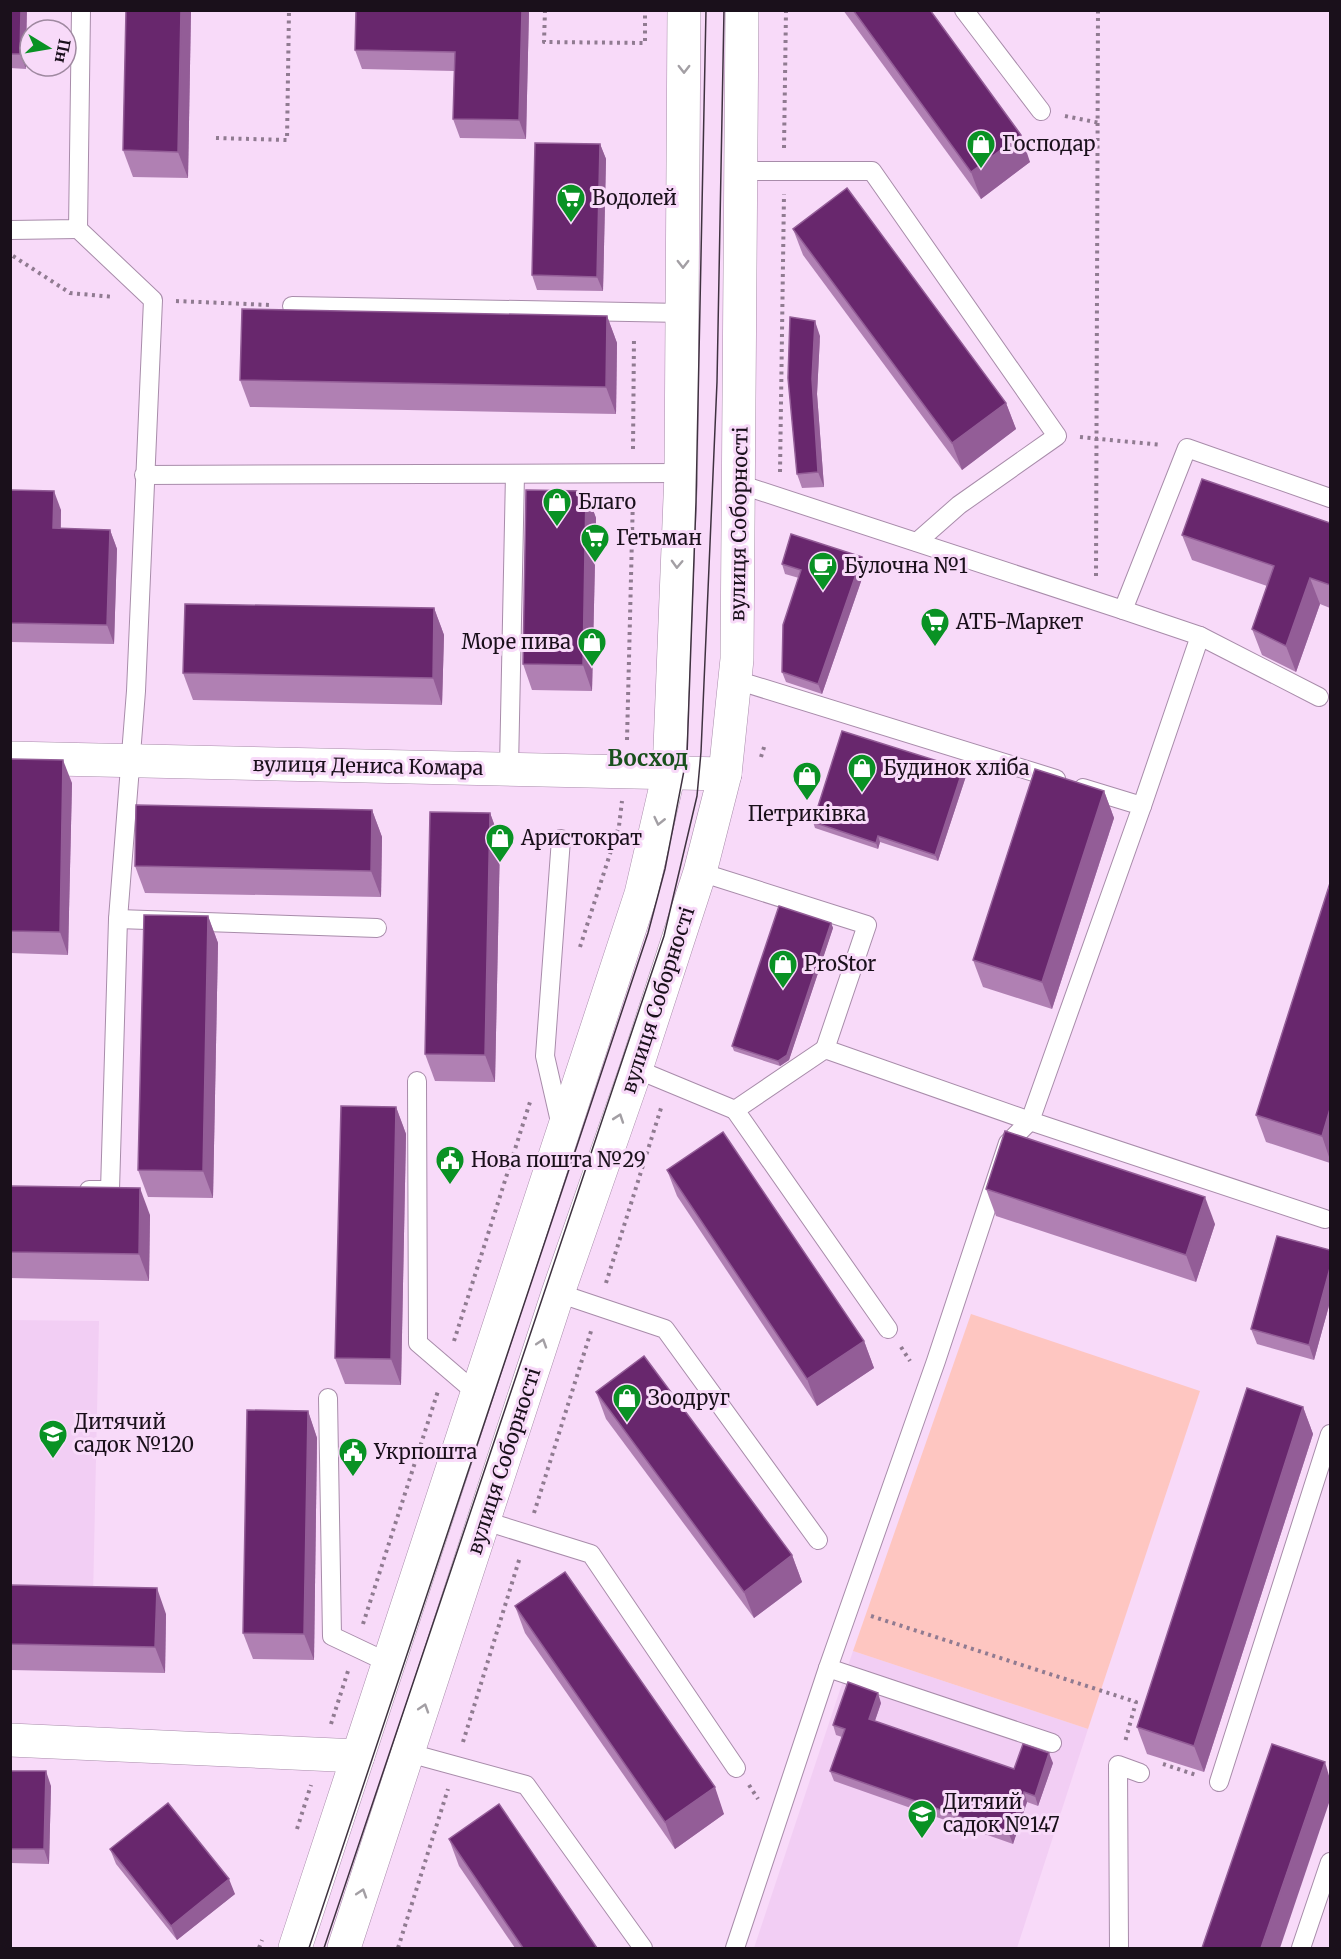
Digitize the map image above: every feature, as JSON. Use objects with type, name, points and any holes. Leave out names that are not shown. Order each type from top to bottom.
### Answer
[{"type":"main road","points":[[295,1948],[390,1663],[475,1392],[641,894],[669,773],[681,473],[684,10]]},
{"type":"main road","name":"вулиця Соборності","points":[[344,1948],[486,1521],[558,1293],[636,1069],[700,872],[725,774],[736,680],[742,10]]},
{"type":"main road","name":"вулиця Дениса Комара","points":[[10,758],[725,774]]},
{"type":"main road","points":[[10,1740],[358,1756]]},
{"type":"lane","points":[[78,228],[81,10]]},
{"type":"lane","points":[[964,10],[1041,111]]},
{"type":"lane","points":[[742,171],[872,171],[1057,436],[959,505],[916,542]]},
{"type":"lane","points":[[10,230],[78,228],[153,300],[136,691],[118,919],[110,1190],[66,1189]]},
{"type":"lane","points":[[292,306],[683,313]]},
{"type":"lane","points":[[1123,610],[1187,448],[1330,498]]},
{"type":"lane","points":[[144,475],[681,473]]},
{"type":"lane","points":[[509,768],[515,474]]},
{"type":"lane","points":[[739,484],[1200,636],[1319,697]]},
{"type":"lane","points":[[735,1948],[848,1609],[927,1385],[1008,1143],[1030,1121],[1200,636]]},
{"type":"lane","points":[[736,680],[1142,806]]},
{"type":"lane","points":[[561,839],[545,1056],[562,1133]]},
{"type":"lane","points":[[700,872],[867,925],[825,1049],[735,1110]]},
{"type":"lane","points":[[118,919],[377,928]]},
{"type":"lane","points":[[825,1049],[1030,1121],[1325,1218]]},
{"type":"lane","points":[[636,1069],[735,1110],[888,1329]]},
{"type":"lane","points":[[417,1081],[418,1343],[475,1392]]},
{"type":"lane","points":[[558,1293],[664,1329],[818,1540]]},
{"type":"lane","points":[[328,1398],[332,1636],[390,1663]]},
{"type":"lane","points":[[1219,1782],[1330,1434]]},
{"type":"lane","points":[[486,1521],[591,1554],[736,1768]]},
{"type":"lane","points":[[828,1668],[1052,1743]]},
{"type":"lane","points":[[409,1753],[526,1785],[643,1948]]},
{"type":"lane","points":[[1119,1948],[1118,1766],[1140,1773]]},
{"type":"lane","points":[[1301,1948],[1330,1862]]},
{"type":"path","points":[[216,138],[287,140],[288,10]]},
{"type":"path","points":[[545,10],[544,42],[645,44],[645,10]]},
{"type":"path","points":[[780,497],[786,10]]},
{"type":"path","points":[[1096,601],[1100,123],[1098,10]]},
{"type":"path","points":[[1041,111],[1100,123]]},
{"type":"path","points":[[619,826],[626,771],[633,474],[634,312]]},
{"type":"path","points":[[1057,436],[1187,448]]},
{"type":"path","points":[[759,765],[765,744]]},
{"type":"path","points":[[398,1948],[669,1083]]},
{"type":"path","points":[[888,1329],[927,1385]]},
{"type":"path","points":[[848,1609],[1136,1702],[1118,1766]]},
{"type":"path","points":[[1155,1761],[1219,1782]]},
{"type":"path","points":[[736,1768],[776,1823]]},
{"type":"shaded area","points":[[971,1314],[1200,1391],[1088,1729],[853,1651]]},
{"type":"shaded area","name":"Дитячий садок №120","points":[[11,1320],[99,1321],[93,1598],[11,1596]]},
{"type":"shaded area","name":"Дитяий садок №147","points":[[853,1651],[1088,1729],[1017,1948],[754,1948]]},
{"type":"building","points":[[10,10],[21,10],[21,18],[18,18],[18,54],[10,54]]},
{"type":"building","points":[[126,10],[181,10],[178,152],[123,150]]},
{"type":"building","points":[[356,10],[522,10],[519,120],[453,119],[455,52],[355,50]]},
{"type":"building","points":[[853,10],[930,10],[1021,135],[971,172]]},
{"type":"building","name":"Водолей","points":[[535,143],[600,144],[597,277],[532,275]]},
{"type":"building","points":[[847,188],[1006,403],[952,443],[793,229]]},
{"type":"building","points":[[242,309],[607,316],[606,387],[240,380]]},
{"type":"building","points":[[790,317],[815,321],[812,379],[818,472],[797,474],[788,378]]},
{"type":"building","points":[[1202,479],[1330,523],[1330,585],[1310,578],[1286,646],[1252,629],[1274,566],[1182,535]]},
{"type":"building","points":[[10,490],[54,491],[53,528],[110,530],[107,625],[10,623]]},
{"type":"building","points":[[526,490],[586,491],[583,665],[523,664]]},
{"type":"building","points":[[791,534],[862,557],[818,684],[782,672],[783,625],[801,570],[782,564]]},
{"type":"building","points":[[185,604],[434,608],[433,678],[183,673]]},
{"type":"building","points":[[842,731],[963,769],[935,855],[878,836],[876,843],[813,822]]},
{"type":"building","points":[[10,759],[63,760],[60,932],[10,931]]},
{"type":"building","points":[[1035,769],[1104,791],[1042,982],[973,960]]},
{"type":"building","points":[[136,805],[372,810],[371,871],[135,866]]},
{"type":"building","points":[[430,812],[490,813],[485,1055],[425,1054]]},
{"type":"building","points":[[1330,883],[1330,1109],[1322,1136],[1256,1115]]},
{"type":"building","name":"ProStor","points":[[779,906],[831,923],[787,1055],[778,1061],[732,1046]]},
{"type":"building","points":[[144,915],[208,916],[203,1171],[138,1170]]},
{"type":"building","points":[[341,1106],[396,1107],[391,1359],[335,1358]]},
{"type":"building","points":[[1005,1131],[1205,1197],[1186,1255],[986,1189]]},
{"type":"building","points":[[723,1132],[864,1341],[807,1379],[667,1170]]},
{"type":"building","points":[[10,1186],[140,1188],[139,1254],[10,1252]]},
{"type":"building","points":[[1277,1236],[1330,1250],[1330,1268],[1309,1345],[1251,1329]]},
{"type":"building","points":[[644,1356],[792,1555],[744,1592],[596,1392]]},
{"type":"building","points":[[1247,1388],[1303,1407],[1194,1746],[1137,1727]]},
{"type":"building","points":[[247,1410],[308,1411],[304,1634],[243,1633]]},
{"type":"building","points":[[565,1572],[715,1787],[665,1822],[515,1606]]},
{"type":"building","points":[[10,1585],[157,1588],[155,1647],[10,1644]]},
{"type":"building","points":[[848,1682],[878,1693],[869,1719],[1014,1769],[1023,1744],[1049,1753],[1035,1796],[1024,1792],[1009,1834],[830,1771],[845,1729],[833,1725]]},
{"type":"building","points":[[1272,1744],[1325,1762],[1261,1948],[1202,1948]]},
{"type":"building","points":[[10,1771],[46,1771],[44,1849],[10,1849]]},
{"type":"building","points":[[168,1803],[229,1879],[171,1926],[110,1849]]},
{"type":"building","points":[[499,1804],[597,1948],[523,1948],[449,1839]]},
{"type":"tram line","points":[[309,1948],[648,933],[665,869],[687,755],[696,502],[706,10]]},
{"type":"tram line","points":[[324,1948],[664,936],[697,796],[701,752],[717,382],[724,10]]},
{"type":"place","name":"Господар","points":[[981,170]]},
{"type":"place","name":"Водолей","points":[[571,224]]},
{"type":"place","name":"Благо","points":[[557,528]]},
{"type":"place","name":"Гетьман","points":[[595,564]]},
{"type":"place","name":"Булочна №1","points":[[823,592]]},
{"type":"place","name":"АТБ-Маркет","points":[[935,648]]},
{"type":"place","name":"Море пива","points":[[592,668]]},
{"type":"place","name":"Будинок хліба","points":[[862,794]]},
{"type":"place","name":"Петриківка","points":[[807,802]]},
{"type":"place","name":"Аристократ","points":[[500,864]]},
{"type":"place","name":"ProStor","points":[[783,990]]},
{"type":"place","name":"Нова пошта №29","points":[[450,1186]]},
{"type":"place","name":"Зоодруг","points":[[627,1424]]},
{"type":"place","name":"Дитячий садок №120","points":[[53,1460]]},
{"type":"place","name":"Укрпошта","points":[[353,1478]]},
{"type":"place","name":"Дитяий садок №147","points":[[922,1840]]},
{"type":"district","name":"Восход","points":[[648,758]]}]
